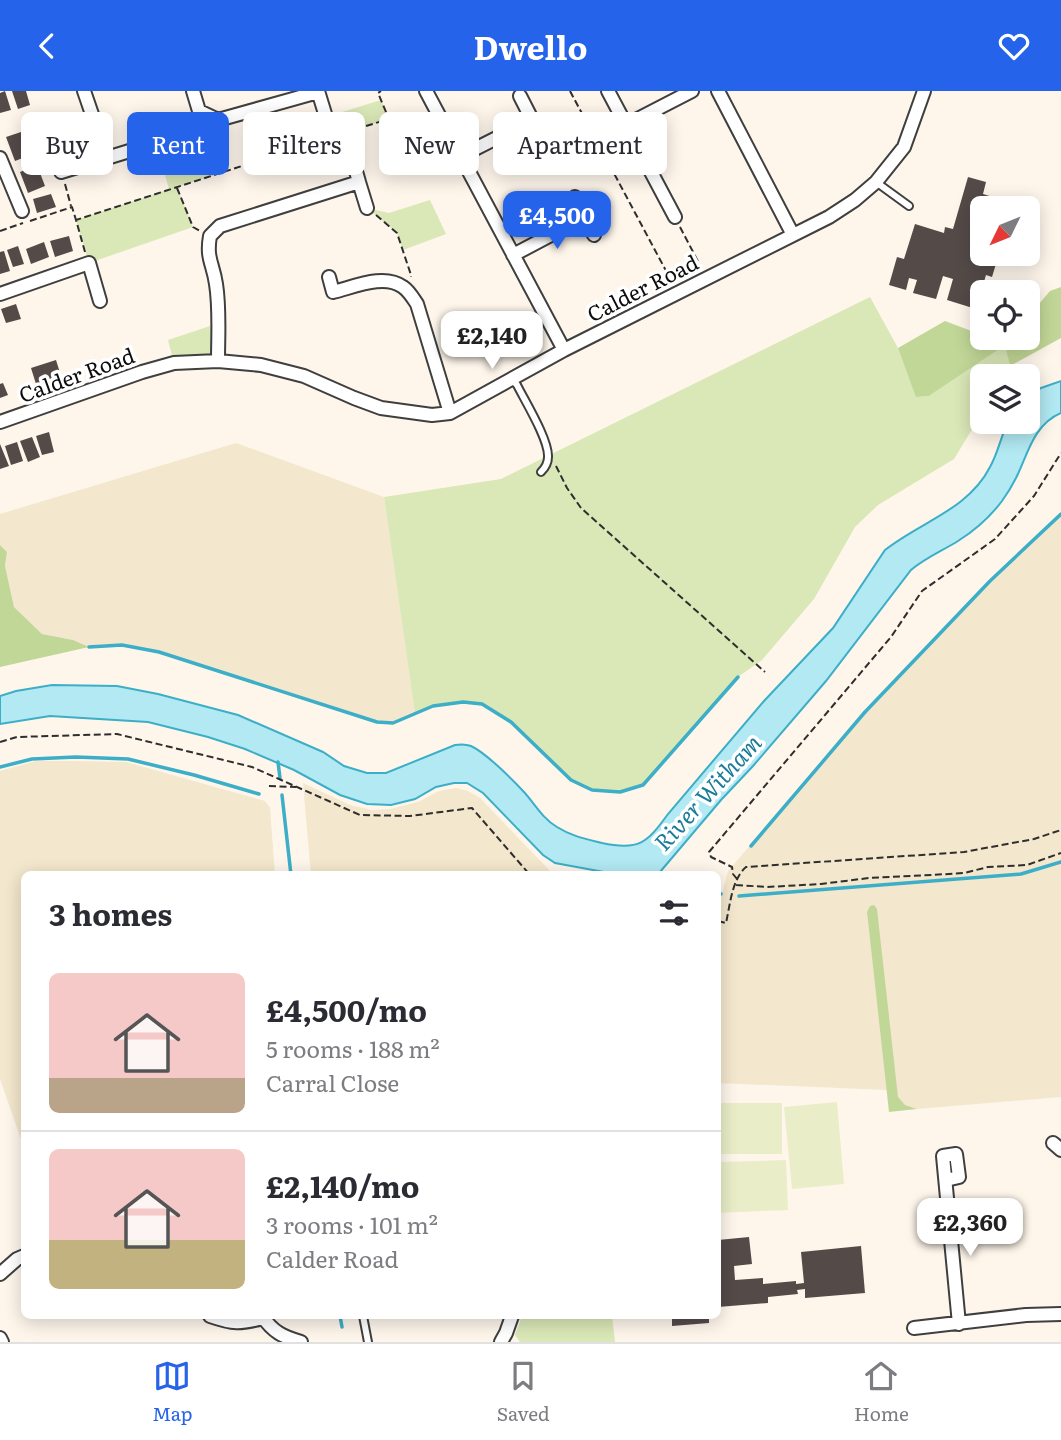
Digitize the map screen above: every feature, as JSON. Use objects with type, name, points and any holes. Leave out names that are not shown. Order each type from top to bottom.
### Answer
[{"type":"street","points":[[84,91],[91,112]]},
{"type":"street","points":[[193,91],[199,111],[218,120],[318,92],[324,112]]},
{"type":"street","points":[[426,91],[437,112]]},
{"type":"street","points":[[608,91],[619,112]]},
{"type":"street","points":[[651,112],[692,91]]},
{"type":"street","points":[[718,91],[793,235]]},
{"type":"street","name":"Calder Road","points":[[0,422],[174,363],[218,361],[261,365],[304,376],[381,408],[432,415],[450,413],[564,350],[829,217],[855,200],[876,182],[904,147],[924,91]]},
{"type":"street","points":[[520,96],[528,112]]},
{"type":"street","points":[[0,159],[4,178],[22,211]]},
{"type":"street","points":[[357,175],[367,208]]},
{"type":"street","points":[[471,175],[564,350]]},
{"type":"street","points":[[653,175],[675,217]]},
{"type":"street","points":[[218,361],[218,306],[216,281],[208,256],[210,236],[220,226],[359,182]]},
{"type":"street","points":[[575,197],[594,235]]},
{"type":"street","points":[[513,255],[585,217]]},
{"type":"street","points":[[0,294],[87,258],[100,301]]},
{"type":"street","points":[[329,277],[334,292],[380,281],[395,282],[406,289],[417,304],[450,413]]},
{"type":"street","points":[[946,1180],[959,1324]]},
{"type":"street","points":[[0,1274],[21,1258]]},
{"type":"street","points":[[914,1328],[1026,1315],[1061,1314]]},
{"type":"street","points":[[221,1319],[240,1324],[256,1319]]},
{"type":"street","points":[[264,1319],[282,1336],[300,1342]]},
{"type":"street","points":[[501,1342],[511,1319]]},
{"type":"lane","points":[[876,182],[909,206]]},
{"type":"lane","points":[[512,379],[546,445],[548,458],[541,472]]},
{"type":"lane","points":[[364,1319],[368,1342]]},
{"type":"path","points":[[365,126],[389,118],[378,93],[381,91]]},
{"type":"path","points":[[570,91],[678,293]]},
{"type":"path","points":[[62,175],[87,258]]},
{"type":"path","points":[[76,220],[216,175]]},
{"type":"path","points":[[177,187],[193,227],[210,236]]},
{"type":"path","points":[[0,231],[72,207]]},
{"type":"path","points":[[367,208],[397,233],[411,275],[406,289]]},
{"type":"path","points":[[675,217],[707,278]]},
{"type":"path","points":[[737,879],[732,867],[711,857],[709,852],[891,636],[922,591],[995,539],[1034,496],[1061,453]]},
{"type":"path","points":[[556,467],[582,508],[765,672]]},
{"type":"path","points":[[0,742],[17,737],[117,734],[253,767],[360,815],[410,816],[471,808],[526,871]]},
{"type":"path","points":[[269,786],[297,787]]},
{"type":"path","points":[[721,922],[726,923],[737,879],[746,867],[964,852],[1034,839],[1061,830]]},
{"type":"path","points":[[736,885],[767,887],[956,874],[988,866],[1027,865],[1061,853]]},
{"type":"shaded area","points":[[236,443],[384,497],[415,714],[393,723],[377,722],[159,652],[122,645],[89,647],[73,640],[42,634],[14,607],[5,566],[7,552],[0,545],[0,514]]},
{"type":"shaded area","points":[[1061,514],[1061,1097],[917,1109],[905,1105],[898,1098],[867,912],[887,1090],[721,1083],[721,897],[728,871],[865,712],[990,581]]},
{"type":"shaded area","points":[[36,761],[126,762],[265,801],[270,808],[275,871],[21,871],[21,1139],[0,1079],[0,771]]},
{"type":"shaded area","points":[[303,783],[350,805],[372,810],[418,802],[439,791],[456,788],[468,791],[480,798],[550,871],[311,871]]},
{"type":"green space","points":[[381,100],[386,112],[379,112],[379,122],[365,127],[365,112],[342,112]]},
{"type":"green space","points":[[165,175],[216,175],[177,187],[193,227],[89,263],[76,220],[169,189]]},
{"type":"green space","points":[[430,200],[446,234],[403,250],[397,233],[367,208],[389,213]]},
{"type":"green space","points":[[1061,287],[1061,338],[1040,350],[1040,303],[1050,291]]},
{"type":"green space","points":[[870,297],[898,348],[917,397],[929,396],[970,368],[970,433],[954,459],[878,505],[855,527],[814,599],[762,660],[738,677],[643,785],[620,792],[592,790],[571,780],[511,722],[483,704],[463,702],[433,706],[415,714],[384,497],[501,479]]},
{"type":"green space","points":[[945,321],[970,330],[970,350],[998,350],[977,364],[970,364],[970,368],[929,396],[916,397],[898,348]]},
{"type":"green space","points":[[219,323],[218,361],[174,363],[168,340]]},
{"type":"green space","points":[[997,350],[1007,350],[1010,364],[976,364]]},
{"type":"green space","points":[[1006,350],[1039,350],[1014,364],[1010,364]]},
{"type":"green space","points":[[0,545],[7,552],[5,566],[14,607],[42,634],[73,640],[89,647],[0,667]]},
{"type":"green space","points":[[874,905],[877,909],[898,1097],[905,1105],[917,1109],[889,1112],[867,912],[870,906]]},
{"type":"green space","points":[[837,1102],[844,1184],[792,1189],[784,1107]]},
{"type":"green space","points":[[721,1103],[782,1103],[782,1154],[721,1154]]},
{"type":"green space","points":[[786,1160],[788,1210],[721,1213],[721,1162]]},
{"type":"green space","points":[[521,1319],[612,1319],[615,1342],[520,1342],[515,1335]]},
{"type":"water","points":[[1061,381],[1061,413],[1040,430],[1040,388]]},
{"type":"water","name":"River Witham","points":[[1004,434],[1037,434],[1006,496],[997,507],[970,533],[911,570],[826,681],[661,871],[598,871],[555,863],[543,855],[483,793],[467,783],[436,787],[415,799],[391,805],[367,804],[340,795],[294,770],[245,749],[148,722],[50,716],[0,724],[0,696],[52,685],[117,686],[238,715],[323,752],[344,766],[367,773],[386,773],[455,745],[467,745],[477,749],[499,767],[557,827],[573,835],[602,843],[634,845],[654,832],[764,701],[833,628],[885,550],[956,505],[981,482],[993,462]]},
{"type":"building","points":[[5,91],[11,110],[0,113],[0,93]]},
{"type":"building","points":[[12,91],[26,91],[30,105],[18,109]]},
{"type":"building","points":[[21,132],[21,159],[15,161],[6,137]]},
{"type":"building","points":[[21,175],[41,175],[45,186],[28,193]]},
{"type":"building","points":[[968,177],[986,182],[983,194],[989,196],[970,196],[970,266],[995,266],[992,277],[986,275],[985,280],[970,280],[970,307],[947,300],[953,279],[943,276],[936,299],[913,293],[917,280],[909,278],[906,290],[889,285],[897,257],[904,259],[915,224],[944,233],[945,227],[953,229]]},
{"type":"building","points":[[51,194],[56,207],[37,213],[33,199]]},
{"type":"building","points":[[69,236],[73,251],[55,257],[50,241]]},
{"type":"building","points":[[44,242],[49,257],[31,264],[26,249]]},
{"type":"building","points":[[18,246],[24,264],[13,267],[7,250]]},
{"type":"building","points":[[4,251],[10,271],[0,274],[0,252]]},
{"type":"building","points":[[16,304],[21,319],[6,323],[1,309]]},
{"type":"building","points":[[56,360],[61,376],[36,384],[31,368]]},
{"type":"building","points":[[3,383],[8,395],[0,398],[0,384]]},
{"type":"building","points":[[49,432],[54,452],[42,455],[36,436]]},
{"type":"building","points":[[32,437],[40,457],[28,462],[20,441]]},
{"type":"building","points":[[17,442],[23,461],[11,465],[5,446]]},
{"type":"building","points":[[0,444],[9,466],[0,469]]},
{"type":"building","points":[[749,1237],[752,1264],[734,1266],[735,1280],[763,1278],[763,1284],[796,1281],[796,1284],[804,1283],[801,1252],[861,1246],[865,1293],[805,1298],[805,1289],[797,1290],[798,1294],[768,1297],[768,1303],[721,1307],[721,1240]]},
{"type":"building","points":[[672,1319],[709,1319],[709,1323],[672,1326]]},
{"type":"waterway","points":[[751,846],[865,712],[990,581],[1061,514]]},
{"type":"waterway","points":[[89,647],[122,645],[159,652],[377,722],[393,723],[433,706],[463,702],[482,704],[511,722],[571,780],[592,790],[620,792],[643,785],[738,677]]},
{"type":"waterway","points":[[0,767],[32,759],[128,759],[259,794]]},
{"type":"waterway","points":[[278,762],[280,778]]},
{"type":"waterway","points":[[282,795],[291,871]]},
{"type":"waterway","points":[[739,896],[1021,874],[1061,862]]},
{"type":"waterway","points":[[341,1319],[342,1327]]}]
